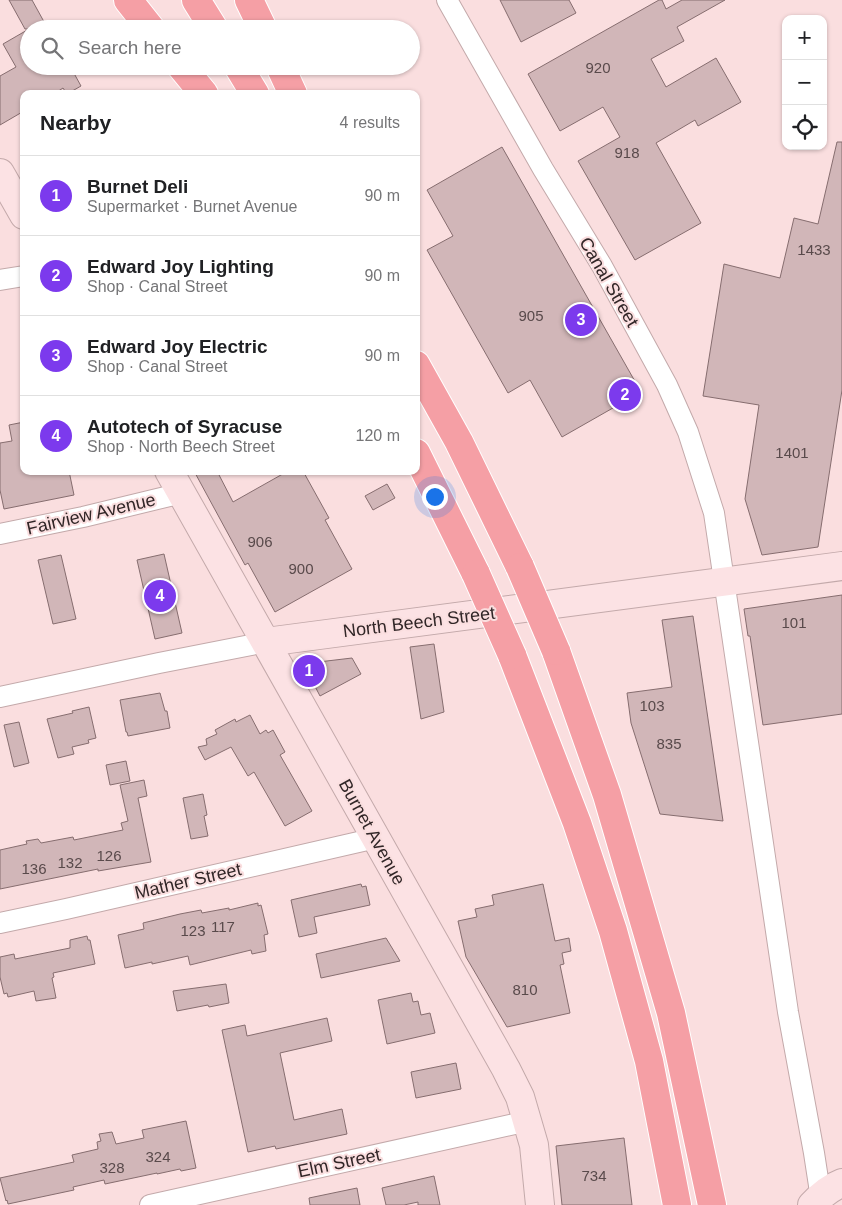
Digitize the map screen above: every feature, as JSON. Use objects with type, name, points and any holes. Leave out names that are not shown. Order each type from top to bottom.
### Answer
[{"type":"highway","points":[[128,0],[144,20]]},
{"type":"highway","points":[[152,0],[164,20]]},
{"type":"highway","points":[[196,0],[208,20]]},
{"type":"highway","points":[[249,0],[259,20]]},
{"type":"highway","points":[[188,75],[201,90]]},
{"type":"highway","points":[[197,75],[206,90]]},
{"type":"highway","points":[[243,75],[253,90]]},
{"type":"highway","points":[[284,75],[291,90]]},
{"type":"highway","points":[[420,372],[458,442],[520,567],[556,652],[607,795],[671,1013],[712,1205]]},
{"type":"highway","points":[[420,461],[476,574],[512,655],[577,823],[613,931],[649,1061],[676,1205]]},
{"type":"street","name":"Canal Street","points":[[447,0],[543,169],[602,266],[667,385],[688,432],[714,513],[788,1012],[824,1197]]},
{"type":"street","points":[[0,173],[20,208]]},
{"type":"street","points":[[0,280],[20,277]]},
{"type":"street","name":"Fairview Avenue","points":[[0,534],[83,517],[175,482]]},
{"type":"street","name":"Burnet Avenue","points":[[175,482],[506,1069],[520,1097],[528,1121],[534,1145],[540,1205]]},
{"type":"street","name":"North Beech Street","points":[[0,697],[159,662],[266,642],[725,583],[842,566]]},
{"type":"street","name":"Mather Street","points":[[0,923],[66,910],[376,838]]},
{"type":"street","name":"Elm Street","points":[[150,1205],[528,1121]]},
{"type":"building","points":[[9,0],[32,0],[43,20],[20,20]]},
{"type":"building","points":[[500,0],[569,0],[576,13],[521,42]]},
{"type":"building","points":[[662,0],[666,9],[682,0],[725,0],[677,27],[684,41],[651,59],[666,87],[716,58],[741,102],[698,126],[695,120],[656,143],[701,223],[635,260],[578,161],[620,137],[603,107],[560,131],[528,74]]},
{"type":"building","points":[[20,34],[20,75],[75,75],[81,86],[74,90],[64,90],[63,88],[60,90],[20,90],[20,113],[0,125],[0,76],[16,67],[3,44]]},
{"type":"building","points":[[837,142],[842,142],[842,390],[818,547],[762,555],[745,499],[759,405],[703,396],[724,264],[780,278],[794,218],[818,224]]},
{"type":"building","points":[[502,147],[641,392],[562,437],[530,380],[508,393],[427,250],[453,236],[427,190]]},
{"type":"building","points":[[20,423],[20,475],[70,475],[74,495],[4,509],[0,490],[0,443],[12,441],[9,425]]},
{"type":"building","points":[[196,475],[219,475],[233,502],[281,475],[305,475],[329,518],[325,520],[352,569],[275,612],[248,563],[245,565]]},
{"type":"building","points":[[387,484],[395,498],[373,510],[365,496]]},
{"type":"building","points":[[164,554],[182,633],[155,639],[137,560]]},
{"type":"building","points":[[61,555],[76,619],[53,624],[38,560]]},
{"type":"building","points":[[842,595],[842,714],[763,725],[750,636],[748,636],[744,609]]},
{"type":"building","points":[[693,616],[723,821],[660,814],[631,723],[627,693],[672,687],[662,620]]},
{"type":"building","points":[[434,644],[444,712],[421,719],[410,647]]},
{"type":"building","points":[[352,658],[361,674],[320,696],[306,669],[310,663]]},
{"type":"building","points":[[160,693],[165,711],[167,711],[170,728],[128,736],[120,700]]},
{"type":"building","points":[[89,707],[96,738],[88,740],[89,743],[72,747],[74,754],[58,758],[47,719]]},
{"type":"building","points":[[250,715],[260,734],[266,730],[268,733],[273,730],[285,752],[280,755],[312,811],[285,826],[254,772],[248,776],[231,747],[205,760],[198,747],[207,745],[206,739],[217,734],[215,730],[235,719],[236,722]]},
{"type":"building","points":[[19,722],[29,763],[14,767],[4,725]]},
{"type":"building","points":[[126,761],[130,781],[110,785],[106,765]]},
{"type":"building","points":[[144,780],[147,796],[138,798],[151,862],[98,871],[98,869],[0,889],[0,850],[27,844],[26,841],[38,839],[41,843],[73,837],[74,840],[123,830],[121,823],[128,821],[120,785]]},
{"type":"building","points":[[203,794],[207,815],[204,816],[208,836],[191,839],[183,798]]},
{"type":"building","points":[[361,884],[362,887],[366,886],[370,905],[314,917],[317,933],[299,937],[291,900]]},
{"type":"building","points":[[543,884],[555,941],[569,938],[571,951],[562,953],[564,964],[560,965],[570,1013],[507,1027],[466,957],[458,921],[477,917],[475,909],[494,905],[492,895]]},
{"type":"building","points":[[258,903],[258,906],[261,905],[268,934],[264,935],[266,951],[252,954],[251,950],[190,965],[188,956],[125,968],[118,935],[144,929],[143,923],[180,914],[201,910],[202,913],[229,908],[229,910]]},
{"type":"building","points":[[87,936],[88,940],[90,940],[95,964],[53,973],[54,977],[52,978],[56,998],[36,1001],[34,991],[8,997],[7,993],[4,994],[0,977],[0,957],[14,954],[15,959],[70,948],[70,940]]},
{"type":"building","points":[[386,938],[400,961],[321,978],[316,954]]},
{"type":"building","points":[[226,984],[229,1003],[177,1011],[173,991]]},
{"type":"building","points":[[411,993],[413,1002],[418,1001],[421,1015],[430,1013],[435,1033],[387,1044],[378,1000]]},
{"type":"building","points":[[327,1018],[332,1041],[280,1053],[294,1120],[342,1109],[347,1134],[276,1149],[275,1146],[248,1152],[222,1030],[245,1025],[247,1036]]},
{"type":"building","points":[[456,1063],[461,1089],[416,1098],[411,1072]]},
{"type":"building","points":[[186,1121],[196,1168],[157,1173],[105,1184],[104,1180],[73,1187],[74,1190],[8,1204],[6,1201],[0,1178],[74,1162],[72,1155],[98,1149],[97,1142],[101,1141],[99,1134],[112,1132],[116,1144],[144,1138],[142,1130]]},
{"type":"building","points":[[624,1138],[632,1205],[562,1205],[556,1146]]},
{"type":"building","points":[[434,1176],[440,1205],[418,1205],[418,1202],[404,1205],[386,1205],[382,1188]]},
{"type":"building","points":[[357,1188],[360,1205],[310,1205],[309,1198]]},
{"type":"place","name":"Edward Joy Electric","points":[[581,320]]},
{"type":"place","name":"Edward Joy Lighting","points":[[625,395]]},
{"type":"place","name":"Autotech of Syracuse","points":[[160,596]]},
{"type":"place","name":"Burnet Deli","points":[[309,671]]}]
